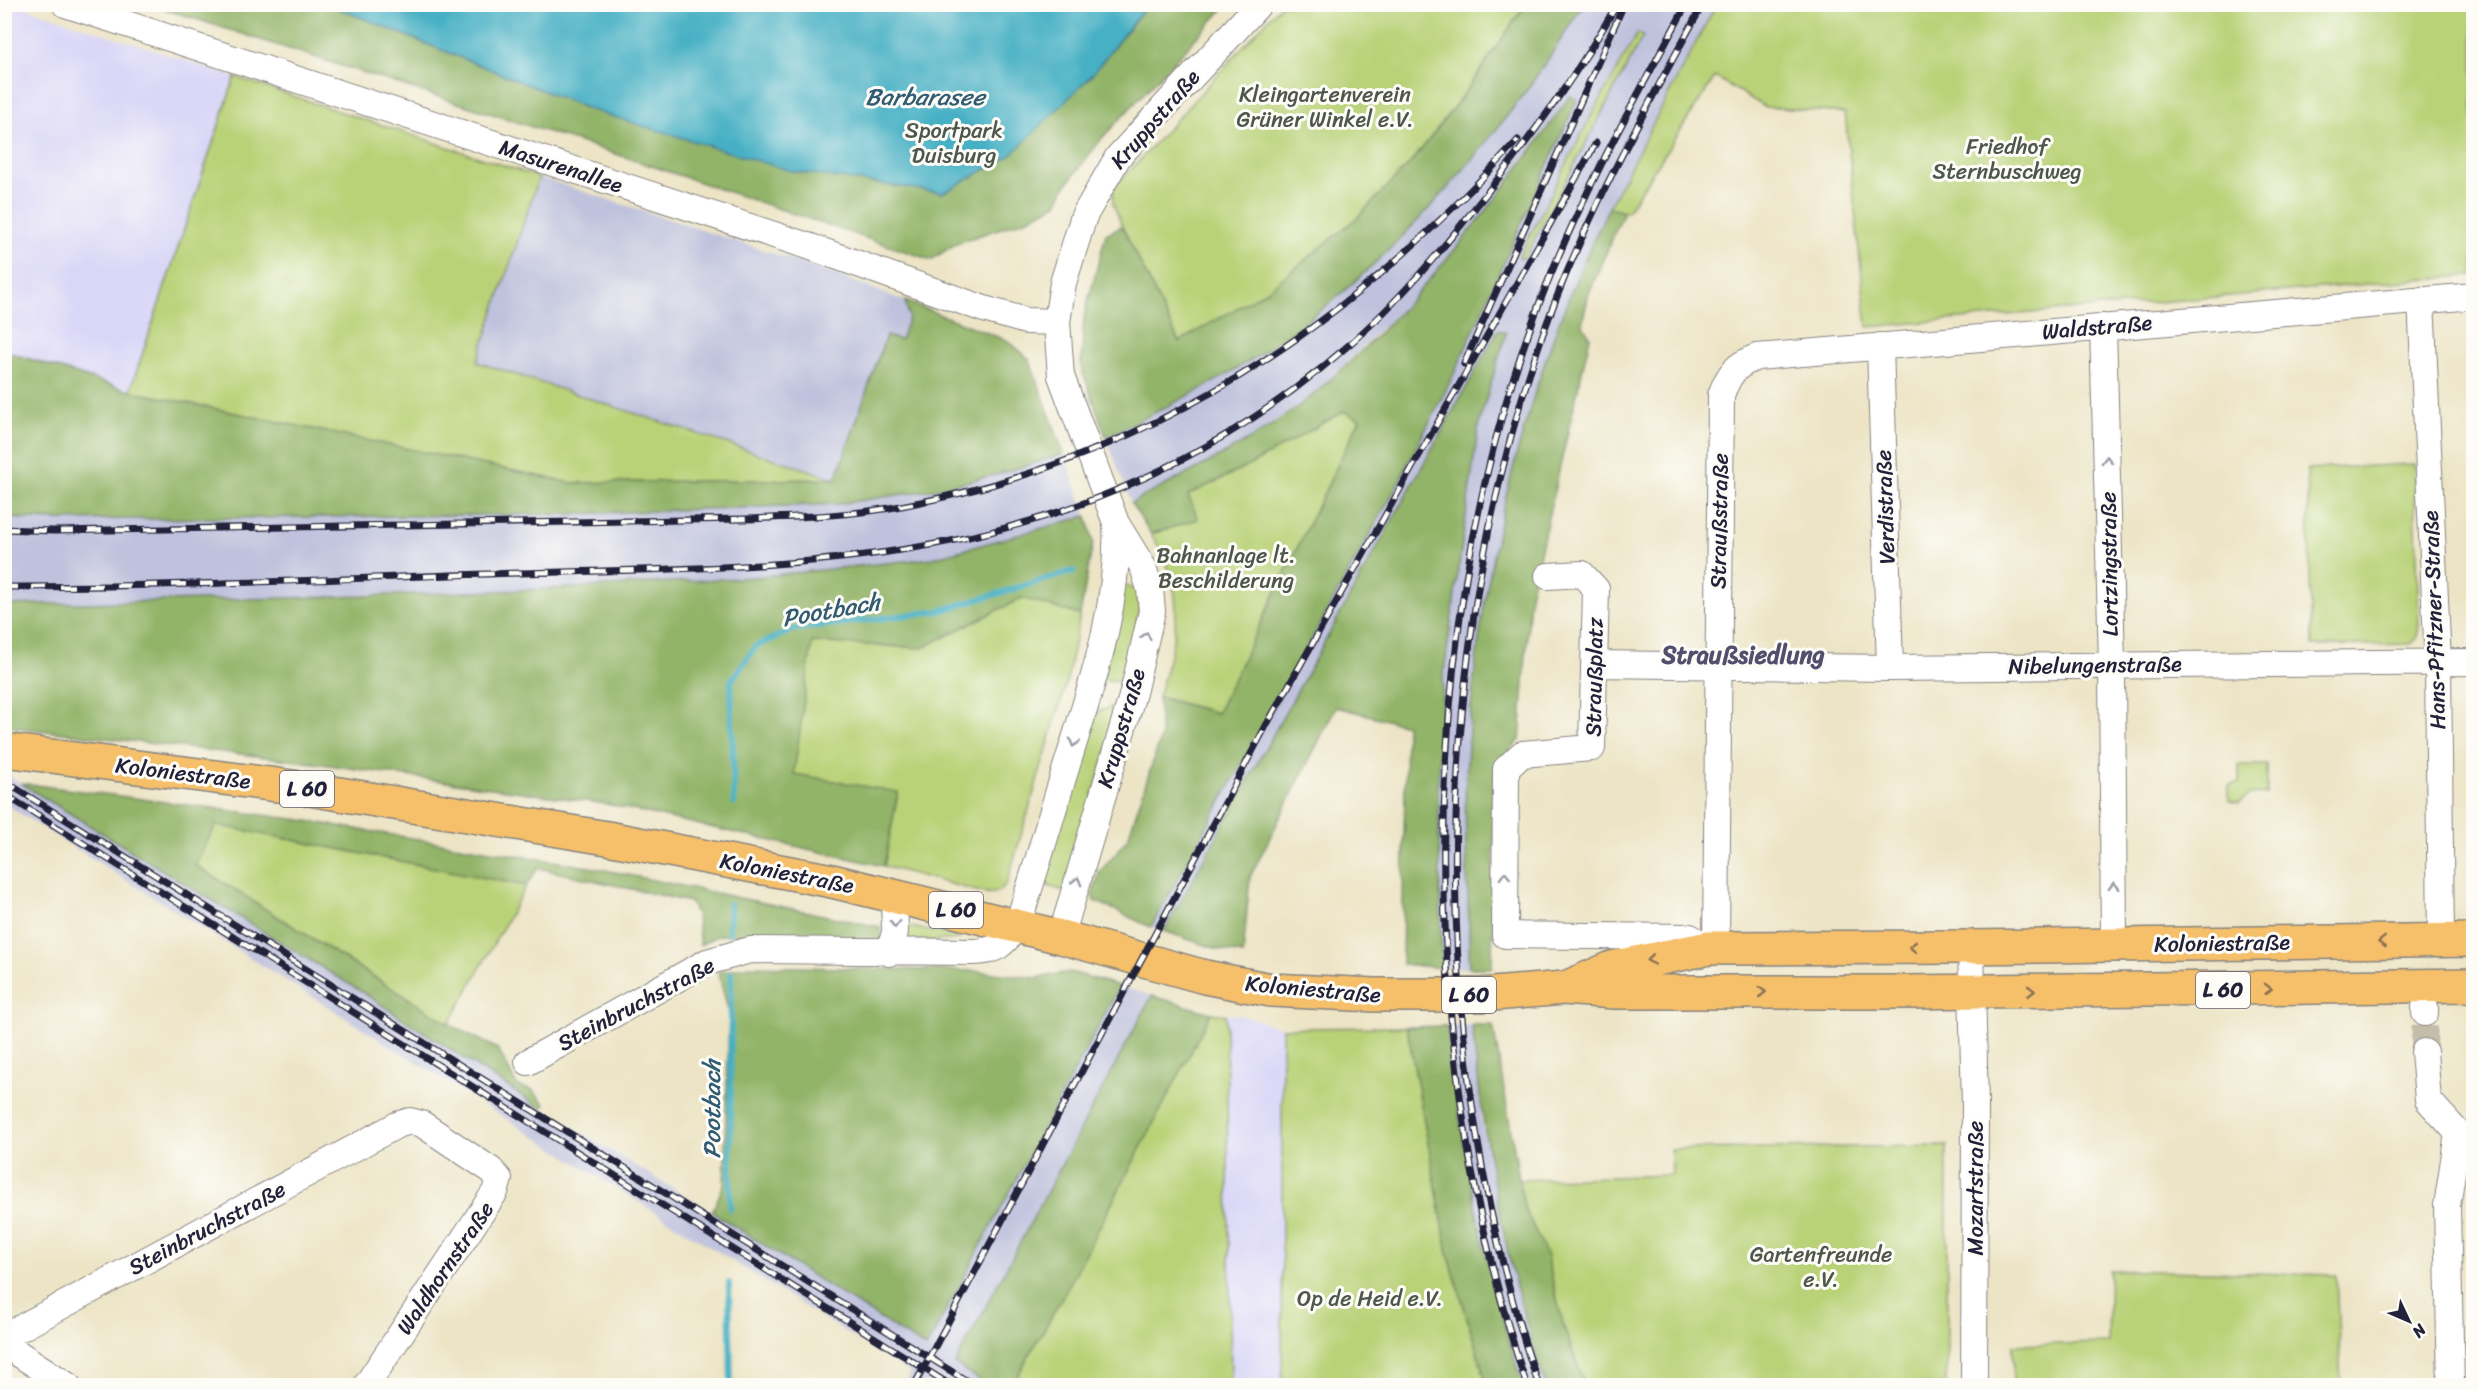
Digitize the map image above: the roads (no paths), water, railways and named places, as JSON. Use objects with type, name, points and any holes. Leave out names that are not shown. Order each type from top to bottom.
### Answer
[{"type":"main road","name":"Koloniestraße","points":[[4,750],[321,791],[607,838],[832,880],[1205,976],[1270,990],[1375,995],[1481,995],[1564,988],[1614,992],[1973,991],[2474,985]]},
{"type":"main road","name":"Koloniestraße","points":[[1564,988],[1612,968],[1712,948],[2474,940]]},
{"type":"street","name":"Masurenallee","points":[[65,4],[808,246],[984,309],[1026,321],[1057,322]]},
{"type":"street","name":"Kruppstraße","points":[[1060,937],[1133,693],[1152,611],[1150,589],[1143,567],[1116,523],[1061,376],[1057,322],[1063,283],[1084,216],[1112,166],[1258,4]]},
{"type":"street","name":"Waldstraße","points":[[1728,376],[1739,364],[1757,357],[2474,296]]},
{"type":"street","name":"Hans-Pfitzner-Straße","points":[[2421,300],[2438,663],[2441,941]]},
{"type":"street","name":"Lortzingstraße","points":[[2103,327],[2112,664],[2114,944]]},
{"type":"street","name":"Verdistraße","points":[[1880,346],[1890,668]]},
{"type":"street","name":"Straußstraße","points":[[1712,948],[1721,395],[1728,376]]},
{"type":"street","name":"Kruppstraße","points":[[1017,926],[1088,695],[1107,625],[1118,550],[1116,523]]},
{"type":"street","name":"Straußplatz","points":[[1522,753],[1592,748],[1596,589],[1582,574],[1548,576]]},
{"type":"street","name":"Nibelungenstraße","points":[[1717,666],[1890,668],[2474,662]]},
{"type":"street","points":[[1595,664],[1717,666]]},
{"type":"street","name":"Koloniestraße","points":[[1522,753],[1506,769],[1505,935],[1690,937],[1712,948]]},
{"type":"street","points":[[889,953],[896,932],[894,895]]},
{"type":"street","name":"Steinbruchstraße","points":[[528,1062],[707,962],[750,950],[889,953],[987,952],[1003,945],[1017,926]]},
{"type":"street","points":[[1971,947],[1973,991]]},
{"type":"street","name":"Mozartstraße","points":[[1973,991],[1974,1386]]},
{"type":"street","points":[[2424,1052],[2428,1100],[2458,1133],[2447,1206],[2451,1386]]},
{"type":"street","name":"Steinbruchstraße","points":[[4,1337],[397,1125],[410,1121]]},
{"type":"street","name":"Waldhornstraße","points":[[366,1386],[495,1192],[499,1179],[491,1170],[422,1124],[410,1121]]},
{"type":"street","points":[[4,1344],[68,1386]]},
{"type":"water","name":"Barbarasee","points":[[330,5],[1147,5],[1090,77],[1010,156],[943,193],[791,171],[591,110]]},
{"type":"waterway","name":"Pootbach","points":[[734,803],[731,681],[756,646],[795,629],[939,611],[1074,571]]},
{"type":"waterway","name":"Pootbach","points":[[729,933],[730,904]]},
{"type":"waterway","name":"Pootbach","points":[[730,1209],[731,973]]},
{"type":"waterway","name":"Pootbach","points":[[729,1283],[731,1386]]},
{"type":"tunnel","points":[[2424,1052],[2425,1013]]},
{"type":"railway","points":[[4,587],[198,584],[682,569],[790,563],[898,551],[951,541],[1011,527],[1069,508],[1125,486],[1233,431],[1283,397],[1331,360],[1377,319],[1434,258],[1521,148],[1572,78],[1617,4]]},
{"type":"railway","points":[[1527,1386],[1490,1258],[1464,1125],[1449,988],[1444,849],[1450,711],[1467,574],[1495,442],[1535,315],[1586,196],[1687,4]]},
{"type":"railway","points":[[1539,1386],[1503,1263],[1477,1136],[1461,1006],[1455,874],[1460,743],[1474,613],[1499,486],[1533,363],[1549,316],[1609,180],[1703,4]]},
{"type":"railway","points":[[1464,364],[1621,11]]},
{"type":"railway","points":[[4,529],[53,531],[802,517],[901,506],[992,485],[1079,456],[1162,419],[1240,376],[1315,325],[1386,269],[1454,207],[1518,140]]},
{"type":"railway","points":[[914,1386],[1267,724],[1596,143]]},
{"type":"railway","points":[[4,781],[975,1386]]},
{"type":"railway","points":[[4,794],[952,1386]]},
{"type":"district","name":"Straußsiedlung","points":[[1743,655]]},
{"type":"park label","name":"Kleingartenverein Grüner Winkel e.V.","points":[[1325,106]]},
{"type":"park label","name":"Sportpark Duisburg","points":[[954,142]]},
{"type":"park label","name":"Friedhof Sternbuschweg","points":[[2007,158]]},
{"type":"park label","name":"Bahnanlage lt. Beschilderung","points":[[1226,568]]},
{"type":"park label","name":"Gartenfreunde e.V.","points":[[1821,1266]]},
{"type":"park label","name":"Op de Heid e.V.","points":[[1370,1298]]}]
